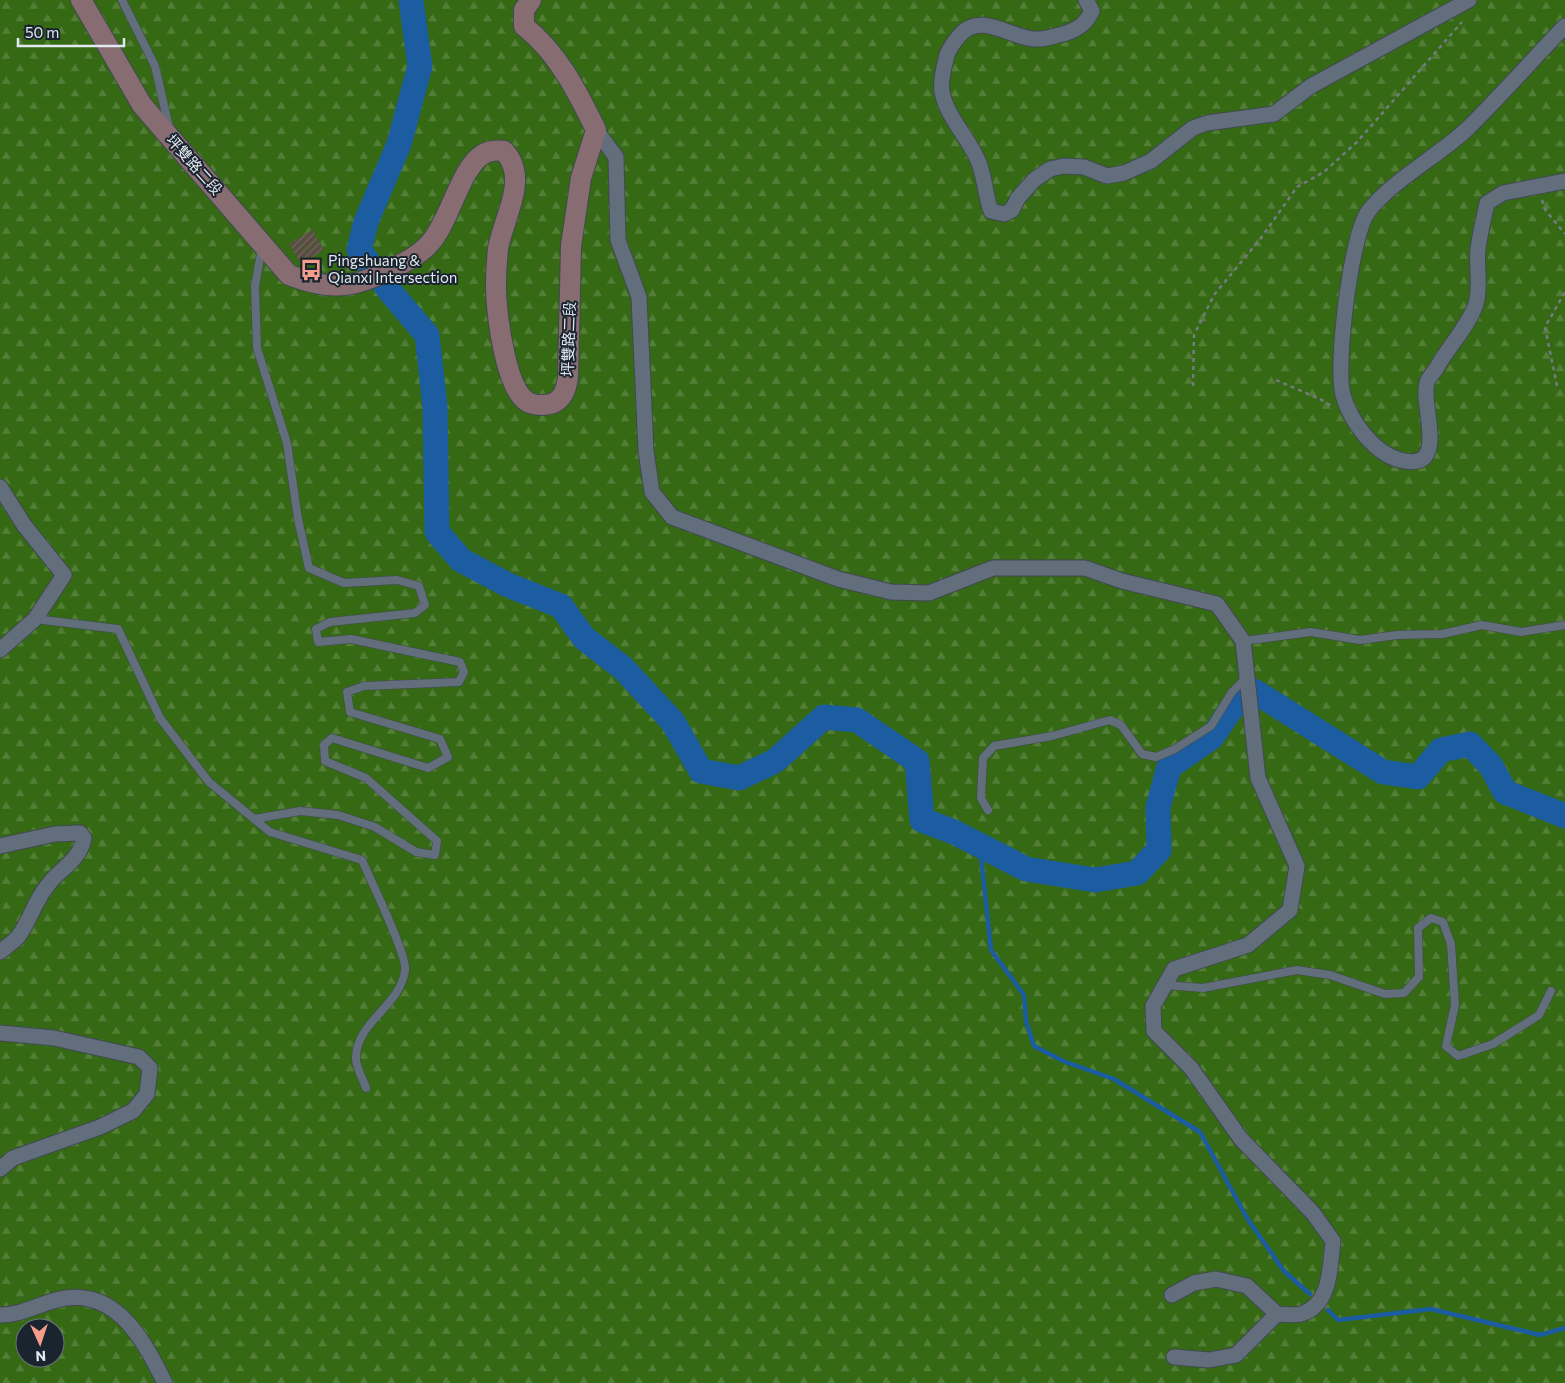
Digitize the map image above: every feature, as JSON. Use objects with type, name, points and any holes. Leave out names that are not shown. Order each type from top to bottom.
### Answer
[{"type":"street","name":"坪雙路二段","points":[[81,0],[142,105],[289,275],[317,285],[346,285],[371,277],[405,262],[430,244],[450,211],[467,172],[482,155],[493,150],[504,151],[511,158],[516,174],[515,187],[499,247],[495,278],[503,351],[518,390],[525,401],[538,405],[551,404],[566,391],[568,378],[571,246],[581,178],[596,130]]},
{"type":"street","points":[[531,0],[524,10],[524,26],[538,37],[571,80],[596,130],[616,158],[618,240],[639,297],[646,451],[652,492],[672,517],[838,579],[891,592],[929,593],[994,568],[1085,568],[1122,580],[1217,604],[1243,641],[1258,778],[1297,866],[1290,910],[1248,945],[1174,969],[1153,1006],[1154,1031],[1191,1068],[1241,1139],[1313,1213],[1333,1241],[1328,1283],[1318,1306],[1300,1314],[1277,1314],[1247,1286],[1216,1279],[1194,1283],[1172,1295]]},
{"type":"street","points":[[1086,0],[1092,12],[1087,21],[1072,31],[1045,39],[1032,39],[987,25],[972,26],[961,33],[949,48],[944,66],[942,92],[953,117],[980,164],[991,211],[1004,214],[1012,210],[1018,198],[1034,180],[1050,169],[1064,166],[1084,167],[1106,176],[1124,173],[1151,161],[1194,128],[1207,123],[1274,114],[1312,86],[1468,8]]},
{"type":"street","points":[[1565,26],[1465,131],[1380,199],[1367,213],[1355,248],[1346,291],[1342,354],[1342,394],[1359,428],[1385,453],[1399,460],[1411,461],[1423,458],[1432,446],[1427,384],[1466,322],[1476,302],[1478,250],[1487,203],[1503,192],[1565,180]]},
{"type":"street","points":[[0,486],[24,525],[64,575],[36,619],[0,650]]},
{"type":"street","points":[[0,846],[55,834],[80,834],[84,838],[83,845],[77,856],[50,881],[34,904],[17,937],[0,952]]},
{"type":"street","points":[[0,1033],[54,1038],[140,1057],[150,1068],[147,1094],[133,1111],[100,1127],[13,1158],[0,1169]]},
{"type":"street","points":[[0,1316],[15,1315],[65,1298],[93,1298],[121,1314],[146,1346],[165,1383]]},
{"type":"street","points":[[1174,1357],[1210,1360],[1236,1355],[1277,1314]]},
{"type":"lane","points":[[122,0],[155,66],[171,139]]},
{"type":"lane","points":[[254,819],[300,811],[338,814],[375,827],[416,852],[435,855],[437,840],[366,778],[325,761],[324,745],[332,738],[428,768],[448,757],[440,739],[350,712],[347,692],[364,686],[458,682],[464,672],[460,662],[351,639],[318,642],[316,629],[330,622],[415,613],[425,606],[420,586],[397,580],[344,583],[310,568],[298,519],[288,443],[257,348],[256,286],[263,244]]},
{"type":"lane","points":[[36,619],[118,629],[160,718],[209,782],[270,832],[362,860],[396,937],[406,969],[399,991],[361,1037],[356,1060],[366,1088]]},
{"type":"lane","points":[[1243,641],[1311,632],[1360,640],[1397,635],[1442,634],[1482,625],[1521,632],[1565,625]]},
{"type":"lane","points":[[988,810],[981,798],[983,758],[994,746],[1052,736],[1110,720],[1121,724],[1142,754],[1156,757],[1175,749],[1210,726],[1232,692],[1247,676]]},
{"type":"lane","points":[[1164,985],[1203,988],[1297,970],[1330,975],[1385,994],[1404,993],[1419,977],[1418,928],[1431,918],[1443,922],[1451,944],[1455,1005],[1446,1046],[1458,1056],[1493,1044],[1539,1015],[1551,991]]},
{"type":"path","points":[[1193,386],[1194,335],[1214,295],[1261,238],[1297,187],[1324,172],[1358,141],[1468,8]]},
{"type":"path","points":[[1536,185],[1546,211],[1565,234]]},
{"type":"path","points":[[1557,386],[1545,327],[1565,292]]},
{"type":"path","points":[[1276,380],[1322,400],[1337,411]]},
{"type":"green space","points":[[0,0],[1565,0],[1565,1383],[0,1383]]},
{"type":"building","points":[[312,230],[324,250],[301,264],[289,244]]},
{"type":"waterway","points":[[411,0],[420,66],[399,144],[366,222],[359,250],[393,295],[427,335],[435,406],[437,532],[461,560],[508,585],[561,606],[584,638],[623,668],[673,722],[701,771],[739,778],[775,761],[824,717],[857,720],[917,761],[922,820],[954,832],[1026,869],[1095,880],[1137,873],[1159,850],[1158,807],[1169,767],[1212,737],[1238,699]]},
{"type":"waterway","points":[[1254,691],[1383,772],[1418,777],[1441,750],[1470,744],[1491,766],[1505,792],[1565,816]]},
{"type":"waterway","points":[[980,847],[991,950],[1024,995],[1026,1021],[1034,1046],[1063,1061],[1114,1079],[1200,1132],[1247,1218],[1284,1271],[1310,1294]]},
{"type":"waterway","points":[[1328,1310],[1338,1320],[1431,1309],[1540,1335],[1565,1328]]},
{"type":"place","name":"Pingshuang & Qianxi Intersection","points":[[311,270]]}]
